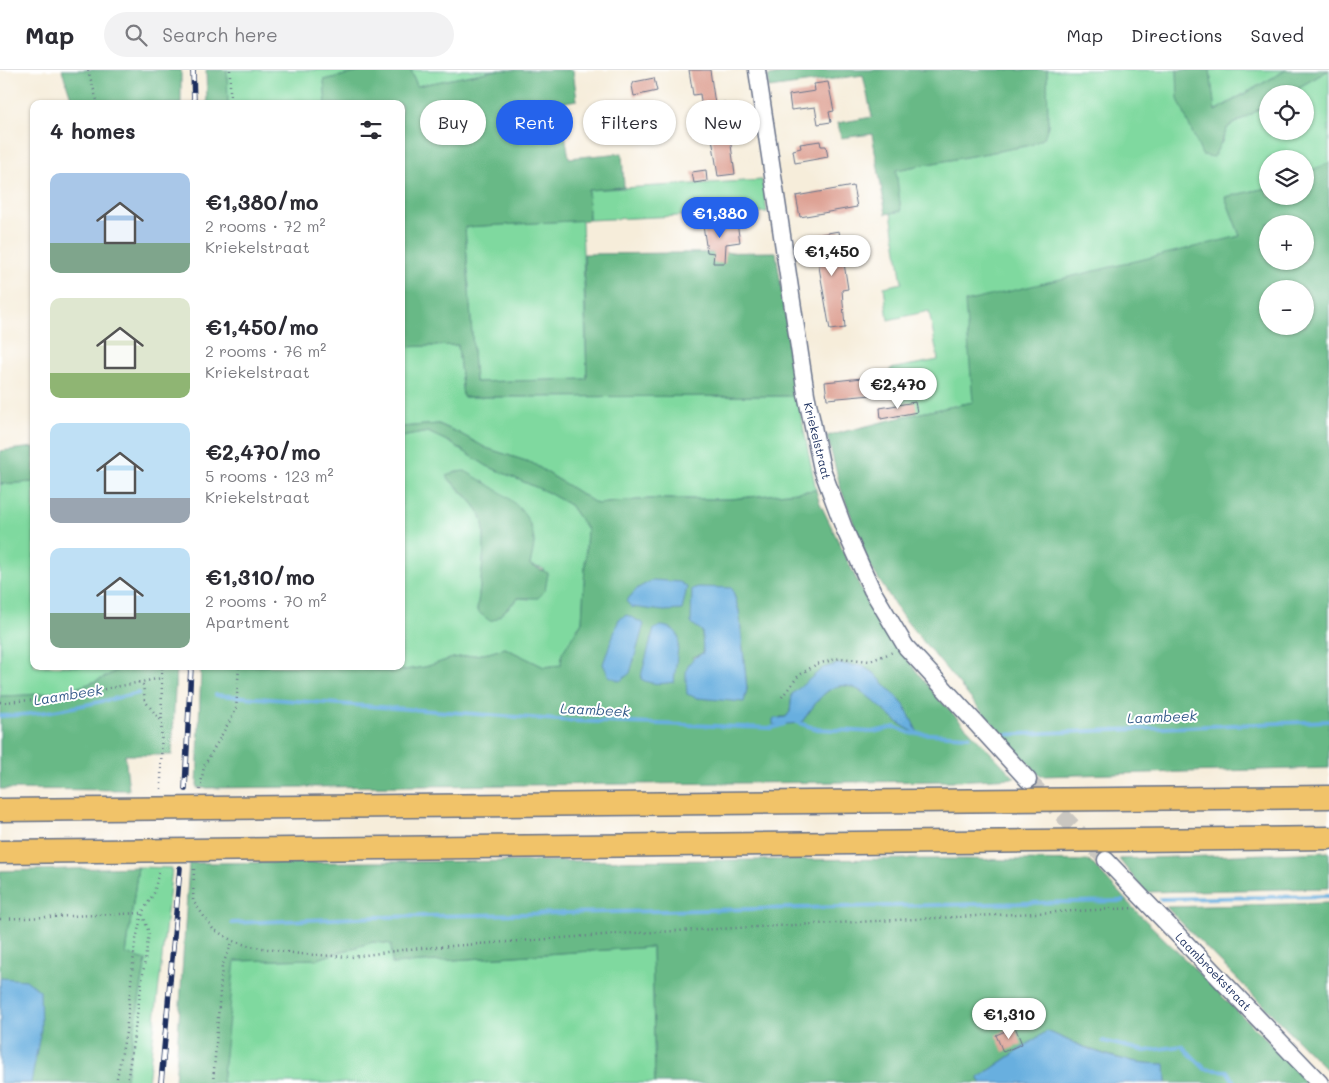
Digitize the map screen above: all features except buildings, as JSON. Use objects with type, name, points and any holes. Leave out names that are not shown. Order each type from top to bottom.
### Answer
[{"type":"highway","points":[[0,810],[1329,797]]},
{"type":"highway","points":[[0,852],[1329,838]]},
{"type":"street","name":"Kriekelstraat","points":[[756,70],[806,394],[822,469],[844,528],[872,590],[906,647],[1028,780]]},
{"type":"street","name":"Laambroekstraat","points":[[1106,860],[1320,1083]]},
{"type":"path","points":[[88,70],[97,100]]},
{"type":"path","points":[[230,70],[230,100]]},
{"type":"path","points":[[782,698],[799,675],[817,664],[840,658],[870,661],[906,647]]},
{"type":"path","points":[[161,789],[162,670]]},
{"type":"path","points":[[200,790],[204,766],[236,710],[239,691],[239,670]]},
{"type":"path","points":[[0,702],[52,699],[137,681],[162,678]]},
{"type":"path","points":[[137,681],[142,685],[145,701],[161,721]]},
{"type":"path","points":[[194,869],[193,901],[213,929],[233,941],[249,946],[300,954],[351,957],[409,949],[607,935],[730,930],[888,919],[1122,910],[1149,906]]},
{"type":"path","points":[[116,1083],[126,1032],[135,944],[142,914],[154,893],[159,870]]},
{"type":"path","points":[[0,919],[142,914]]},
{"type":"path","points":[[127,1083],[149,933],[142,914]]},
{"type":"path","points":[[213,1083],[222,966],[233,941]]},
{"type":"green space","points":[[62,70],[181,70],[181,100],[72,100]]},
{"type":"green space","points":[[206,70],[227,70],[228,100],[207,100]]},
{"type":"green space","points":[[226,70],[368,70],[324,80],[326,100],[227,100]]},
{"type":"green space","points":[[368,70],[411,70],[417,86],[497,70],[573,70],[577,100],[496,100],[496,145],[567,145],[569,158],[622,153],[624,187],[588,190],[589,220],[465,227],[475,382],[587,379],[584,254],[776,252],[797,396],[463,397],[458,345],[405,347],[405,100],[326,100],[324,80]]},
{"type":"green space","points":[[411,70],[497,70],[417,86]]},
{"type":"green space","points":[[806,70],[1047,70],[1048,126],[1044,138],[1031,145],[896,170],[901,211],[886,214],[872,134],[841,138],[838,123],[872,117],[863,75],[769,88],[768,76]]},
{"type":"green space","points":[[1047,70],[1177,70],[1179,99],[1221,144],[1228,127],[1259,110],[1259,140],[1314,140],[1314,85],[1303,85],[1329,70],[1329,163],[1314,169],[1314,150],[1259,150],[1259,190],[1225,197],[1240,236],[1214,243],[973,402],[902,417],[890,369],[938,360],[929,311],[888,320],[884,287],[902,283],[891,213],[901,211],[895,170],[1031,145],[1048,126]]},
{"type":"green space","points":[[1177,70],[1210,70],[1215,111],[1259,86],[1259,110],[1228,127],[1214,157],[1202,155],[1178,99]]},
{"type":"green space","points":[[1210,70],[1286,70],[1259,85],[1214,111]]},
{"type":"green space","points":[[1286,70],[1329,70],[1303,85],[1260,85]]},
{"type":"green space","points":[[1329,163],[1329,768],[1040,776],[977,706],[902,616],[869,564],[841,489],[827,436],[973,402],[965,302],[1240,236],[1225,197],[1259,190],[1259,205],[1314,205],[1314,169]]},
{"type":"green space","points":[[762,180],[767,212],[589,220],[588,190]]},
{"type":"green space","points":[[582,220],[587,379],[475,382],[465,227]]},
{"type":"green space","points":[[458,345],[463,397],[797,396],[816,490],[731,499],[648,499],[597,504],[532,463],[486,448],[439,424],[405,427],[405,347]]},
{"type":"green space","points":[[438,424],[486,448],[532,463],[597,504],[648,499],[731,499],[816,490],[819,501],[876,620],[937,697],[1015,778],[952,781],[197,788],[201,670],[377,670],[391,672],[425,667],[453,658],[489,653],[505,648],[544,667],[561,665],[562,653],[582,622],[587,529],[570,505],[547,492],[487,466],[449,442],[428,432],[405,436],[405,427]],"holes":[[[732,588],[739,611],[747,689],[744,701],[697,698],[693,657],[703,653],[702,631]],[[654,629],[679,647],[675,656],[674,682]],[[838,664],[862,666],[875,674],[904,705],[917,732],[905,727],[870,697],[846,686],[833,688],[820,698],[801,723],[780,717],[786,717],[790,712],[792,694]]]},
{"type":"green space","points":[[428,432],[449,442],[487,466],[547,492],[570,505],[587,529],[582,622],[576,630],[561,665],[544,667],[505,648],[489,653],[453,658],[425,667],[405,670],[405,436]],"holes":[[[446,476],[534,542],[530,565],[544,569],[529,599],[519,598],[496,619],[477,611],[484,547],[483,522],[473,504]]]},
{"type":"green space","points":[[30,447],[30,482],[0,484],[0,451]]},
{"type":"green space","points":[[465,471],[509,498],[518,507],[526,517],[534,541],[530,565],[548,573],[545,591],[538,598],[518,598],[496,619],[490,621],[477,611],[484,547],[483,522],[473,503],[446,476]]},
{"type":"green space","points":[[30,482],[30,670],[117,670],[109,675],[80,687],[32,695],[0,696],[0,484]]},
{"type":"green space","points":[[117,670],[176,670],[172,755],[125,755],[129,790],[0,789],[0,696],[32,695],[80,687]]},
{"type":"green space","points":[[377,670],[405,670],[391,672]]},
{"type":"green space","points":[[1329,852],[1329,888],[1145,892],[1119,859]]},
{"type":"green space","points":[[943,859],[1090,861],[1134,909],[1310,1083],[1166,1083],[1164,1064],[1133,1061],[1104,1054],[1047,1031],[978,1078],[982,1083],[655,1083],[652,947],[392,964],[391,944],[373,942],[317,959],[235,961],[222,1083],[175,1083],[189,863]]},
{"type":"green space","points":[[138,867],[172,868],[148,1083],[125,1083],[146,960],[126,955]]},
{"type":"green space","points":[[138,867],[126,954],[146,960],[125,1083],[0,1083],[0,871]]},
{"type":"green space","points":[[1329,903],[1329,1072],[1166,907]]},
{"type":"green space","points":[[373,942],[392,943],[392,964],[652,947],[655,1083],[222,1083],[234,961],[317,959]]},
{"type":"water","points":[[653,580],[680,582],[687,587],[682,610],[664,611],[631,607],[626,601],[638,588]]},
{"type":"water","points":[[698,587],[732,588],[739,611],[747,689],[744,702],[697,698],[687,694],[686,674],[688,665],[703,653],[702,631],[691,623],[692,589]]},
{"type":"water","points":[[627,615],[644,624],[630,673],[620,681],[609,676],[603,664],[619,619]]},
{"type":"water","points":[[661,626],[672,629],[679,638],[674,682],[661,684],[641,679],[654,629]]},
{"type":"water","points":[[838,664],[862,666],[875,674],[904,705],[918,733],[905,727],[857,689],[845,686],[833,688],[820,698],[801,723],[773,725],[773,719],[786,717],[790,712],[792,694],[823,668]]},
{"type":"water","points":[[0,978],[26,980],[40,991],[41,1029],[31,1083],[0,1083]]},
{"type":"water","points":[[1047,1031],[1104,1054],[1133,1061],[1165,1064],[1166,1083],[982,1083],[978,1078]]},
{"type":"waterway","name":"Laambeek","points":[[0,716],[53,711],[139,693]]},
{"type":"waterway","name":"Laambeek","points":[[216,695],[572,721],[772,728],[784,724]]},
{"type":"waterway","name":"Laambeek","points":[[997,735],[1329,721]]},
{"type":"waterway","name":"Laambeek","points":[[796,722],[817,729],[873,732],[895,727],[910,733],[969,736]]},
{"type":"waterway","points":[[1161,899],[1329,896]]},
{"type":"waterway","points":[[232,923],[380,917],[1123,901]]},
{"type":"waterway","points":[[1103,1041],[1145,1051],[1182,1046],[1205,1069],[1227,1071],[1235,1083]]},
{"type":"tunnel","points":[[1028,780],[1106,860]]},
{"type":"railway","points":[[193,70],[194,100]]},
{"type":"railway","points":[[185,789],[191,670]]},
{"type":"railway","points":[[161,1083],[180,868]]}]
